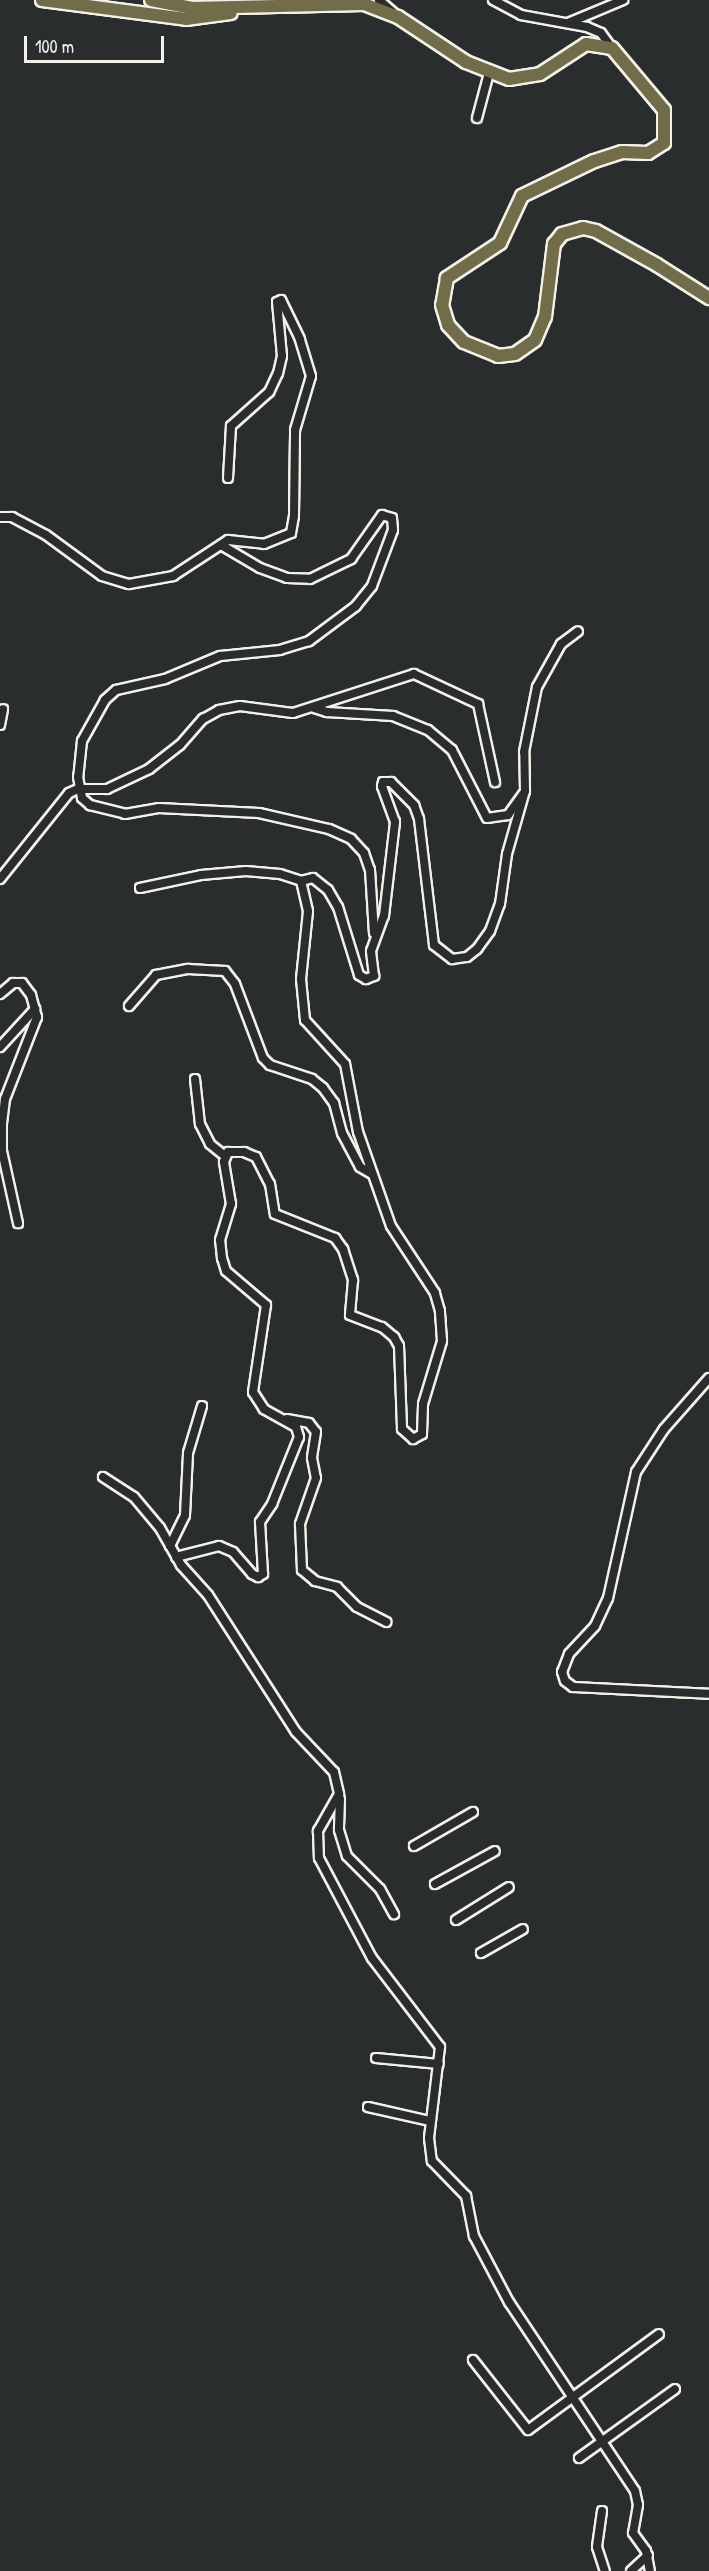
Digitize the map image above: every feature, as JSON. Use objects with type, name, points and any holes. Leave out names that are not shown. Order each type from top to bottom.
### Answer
[{"type":"main road","points":[[42,0],[186,19],[271,5]]},
{"type":"main road","points":[[151,0],[192,8],[298,3],[364,4],[398,17],[466,62],[509,79],[525,78],[551,69],[586,44],[612,48],[664,110],[664,143],[648,153],[622,153],[603,158],[522,196],[500,243],[447,278],[442,305],[448,325],[464,342],[498,356],[515,354],[536,340],[545,316],[554,244],[562,234],[583,228],[596,231],[657,265],[709,298]]},
{"type":"street","points":[[379,0],[398,17]]},
{"type":"street","points":[[493,0],[521,15],[601,33],[612,48]]},
{"type":"street","points":[[567,24],[623,0]]},
{"type":"street","points":[[477,118],[489,72]]},
{"type":"street","points":[[0,517],[12,517],[46,536],[102,576],[129,584],[173,576],[228,540],[264,544],[291,533],[294,516],[295,430],[311,376],[300,339],[281,300],[277,302],[282,356],[278,373],[269,392],[231,426],[228,478]]},
{"type":"street","points":[[140,888],[201,875],[246,871],[280,874],[300,881],[313,878],[328,890],[338,907],[352,959],[359,975],[366,979],[374,976],[370,870],[364,853],[351,839],[328,829],[259,813],[159,808],[125,814],[90,805],[78,789],[82,741],[105,700],[116,690],[165,680],[220,656],[280,650],[309,641],[356,606],[372,586],[393,530],[392,518],[382,515],[351,559],[310,579],[287,578],[260,568],[221,545]]},
{"type":"street","points":[[374,935],[384,916],[395,822],[383,782],[391,782],[414,805],[434,945],[452,959],[467,957],[490,931],[525,791],[524,752],[537,687],[561,644],[578,631]]},
{"type":"street","points":[[0,879],[69,793],[78,789],[107,789],[148,769],[168,756],[203,719],[219,710],[240,706],[293,713],[414,674],[478,704],[495,782]]},
{"type":"street","points":[[314,708],[327,712],[393,716],[428,729],[452,750],[487,818],[497,819],[508,815],[525,791]]},
{"type":"street","points":[[0,725],[3,709]]},
{"type":"street","points":[[225,1156],[244,1152],[256,1157],[270,1184],[275,1214],[335,1238],[343,1249],[353,1280],[350,1315],[382,1327],[399,1346],[402,1429],[412,1439],[418,1439],[422,1434],[423,1404],[442,1341],[440,1311],[435,1293],[390,1226],[358,1132],[345,1064],[305,1020],[301,979],[308,911],[300,881]]},
{"type":"street","points":[[129,1006],[156,975],[188,969],[225,971],[235,984],[263,1058],[270,1065],[312,1079],[323,1088],[334,1103],[342,1133],[360,1167],[372,1174]]},
{"type":"street","points":[[0,994],[14,982],[22,983],[38,1017],[5,1099],[2,1125],[2,1151],[18,1223]]},
{"type":"street","points":[[0,1047],[35,1009]]},
{"type":"street","points":[[195,1079],[200,1124],[210,1144],[225,1156],[231,1204],[220,1240],[226,1271],[262,1298],[266,1305],[253,1392],[264,1409],[287,1419],[309,1423],[316,1432],[312,1458],[316,1478],[300,1524],[302,1570],[315,1581],[337,1587],[357,1607],[386,1623]]},
{"type":"street","points":[[709,1378],[664,1429],[636,1472],[608,1598],[595,1626],[569,1654],[562,1672],[565,1681],[573,1687],[709,1695]]},
{"type":"street","points":[[170,1546],[185,1515],[188,1453],[202,1406]]},
{"type":"street","points":[[176,1557],[219,1546],[233,1552],[252,1574],[258,1577],[263,1574],[260,1522],[272,1504],[298,1437],[296,1427],[287,1419]]},
{"type":"street","points":[[103,1477],[134,1497],[176,1557],[207,1595],[296,1732],[334,1772],[339,1794],[339,1830],[343,1849],[380,1889],[394,1914]]},
{"type":"street","points":[[339,1794],[318,1831],[319,1858],[372,1958],[437,2040],[439,2064],[430,2121],[432,2161],[466,2196],[480,2249],[509,2302],[603,2439],[635,2491],[638,2505],[633,2533],[648,2555],[650,2571]]},
{"type":"street","points":[[414,1846],[473,1812]]},
{"type":"street","points":[[435,1884],[495,1851]]},
{"type":"street","points":[[456,1920],[509,1887]]},
{"type":"street","points":[[481,1953],[523,1929]]},
{"type":"street","points":[[376,2058],[439,2064]]},
{"type":"street","points":[[368,2107],[430,2121]]},
{"type":"street","points":[[473,2360],[525,2429],[531,2429],[659,2334]]},
{"type":"street","points":[[579,2458],[675,2389]]},
{"type":"street","points":[[602,2511],[597,2547],[605,2571]]},
{"type":"street","points":[[631,2571],[648,2555]]}]
